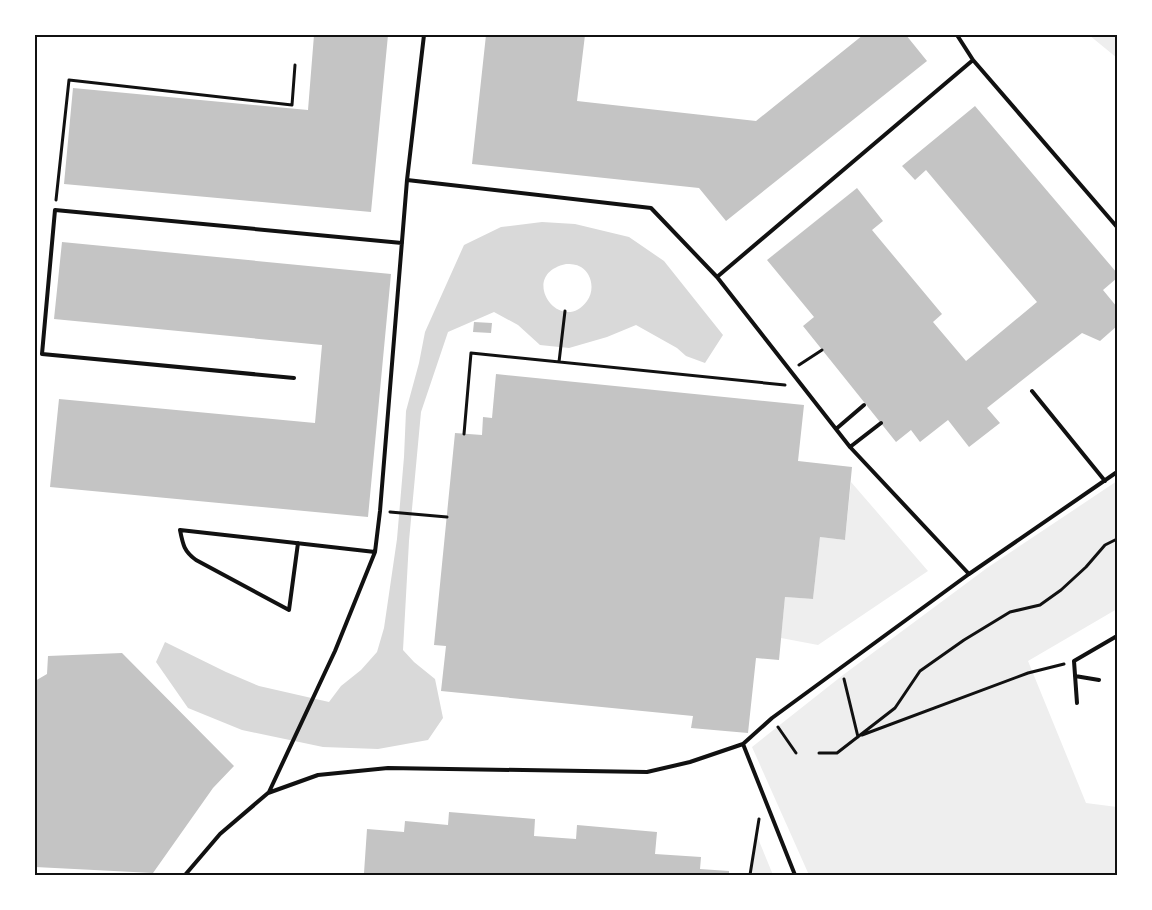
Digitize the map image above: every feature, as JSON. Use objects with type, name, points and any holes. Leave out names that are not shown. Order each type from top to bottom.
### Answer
[{"type":"lane","points":[[268,793],[335,650],[375,552],[407,180],[424,35]]},
{"type":"lane","points":[[957,35],[973,60],[1117,228]]},
{"type":"lane","points":[[718,277],[973,60]]},
{"type":"lane","points":[[407,180],[651,208],[718,277],[850,447],[969,574]]},
{"type":"lane","points":[[294,378],[42,354],[54,210],[402,243]]},
{"type":"lane","points":[[1032,391],[1105,481]]},
{"type":"lane","points":[[836,428],[864,405]]},
{"type":"lane","points":[[850,447],[881,423]]},
{"type":"lane","points":[[185,875],[220,834],[268,793],[318,775],[388,768],[647,772],[690,762],[743,744],[772,718],[969,574],[1117,472]]},
{"type":"lane","points":[[298,543],[289,610],[196,560],[187,553],[182,544],[180,530],[298,543],[375,552]]},
{"type":"lane","points":[[1077,703],[1074,661],[1117,636]]},
{"type":"lane","points":[[1075,676],[1099,680]]},
{"type":"lane","points":[[743,744],[795,875]]},
{"type":"path","points":[[54,210],[70,80],[292,105],[295,65]]},
{"type":"path","points":[[559,362],[565,311]]},
{"type":"path","points":[[790,371],[822,350]]},
{"type":"path","points":[[464,434],[471,353],[804,387]]},
{"type":"path","points":[[380,511],[447,517]]},
{"type":"path","points":[[819,753],[837,753],[895,708],[920,671],[964,640],[1010,612],[1040,605],[1062,590],[1106,545],[1117,539]]},
{"type":"path","points":[[858,737],[1028,673],[1074,661]]},
{"type":"path","points":[[842,667],[858,737]]},
{"type":"path","points":[[772,718],[796,753]]},
{"type":"path","points":[[750,875],[763,796]]},
{"type":"shaded area","points":[[1089,35],[1117,35],[1117,58]]},
{"type":"shaded area","points":[[542,222],[575,224],[629,237],[664,261],[723,335],[705,363],[686,356],[677,348],[636,325],[607,337],[569,348],[540,345],[518,325],[494,312],[448,332],[421,412],[409,541],[403,650],[414,662],[435,679],[443,718],[428,740],[378,749],[323,747],[242,730],[188,708],[156,662],[165,642],[259,686],[329,702],[341,686],[361,670],[377,652],[384,628],[397,539],[406,411],[425,332],[464,245],[501,227]],"holes":[[[566,264],[574,264],[585,270],[590,278],[592,287],[587,301],[577,310],[566,312],[556,308],[548,300],[544,290],[545,279],[551,270]]]},
{"type":"shaded area","points":[[1117,481],[1117,609],[1028,661],[1086,803],[1117,807],[1117,875],[809,875],[752,747],[843,675],[987,568]]},
{"type":"shaded area","points":[[851,482],[928,571],[818,645],[781,638],[785,597],[813,599],[820,537],[845,540]]},
{"type":"shaded area","points":[[757,836],[773,875],[752,875]]},
{"type":"building","points":[[314,35],[388,35],[371,212],[64,184],[73,88],[308,110]]},
{"type":"building","points":[[486,35],[585,35],[577,101],[756,121],[863,35],[906,35],[927,61],[726,221],[699,188],[472,164]]},
{"type":"building","points":[[975,106],[1117,273],[1117,278],[1103,290],[1117,307],[1117,326],[1100,341],[1082,333],[987,408],[1000,423],[969,447],[948,420],[920,442],[911,430],[896,442],[803,326],[814,317],[767,260],[857,188],[883,221],[872,230],[942,314],[933,322],[966,361],[1037,302],[926,170],[915,180],[902,166]]},
{"type":"building","points":[[62,242],[391,274],[368,517],[50,487],[59,399],[315,423],[322,345],[54,319]]},
{"type":"building","points":[[474,322],[492,323],[491,333],[473,332]]},
{"type":"building","points":[[496,374],[804,405],[798,461],[852,467],[845,540],[820,537],[813,599],[785,597],[779,660],[756,658],[748,733],[691,728],[693,716],[441,691],[446,646],[434,645],[455,433],[482,435],[483,417],[492,418]]},
{"type":"building","points":[[122,653],[234,766],[213,788],[153,873],[35,867],[35,681],[47,674],[48,656]]},
{"type":"building","points":[[449,812],[535,819],[534,836],[576,839],[577,825],[657,832],[655,854],[701,857],[700,869],[729,871],[729,875],[382,875],[364,873],[367,829],[404,832],[405,821],[448,825]]}]
